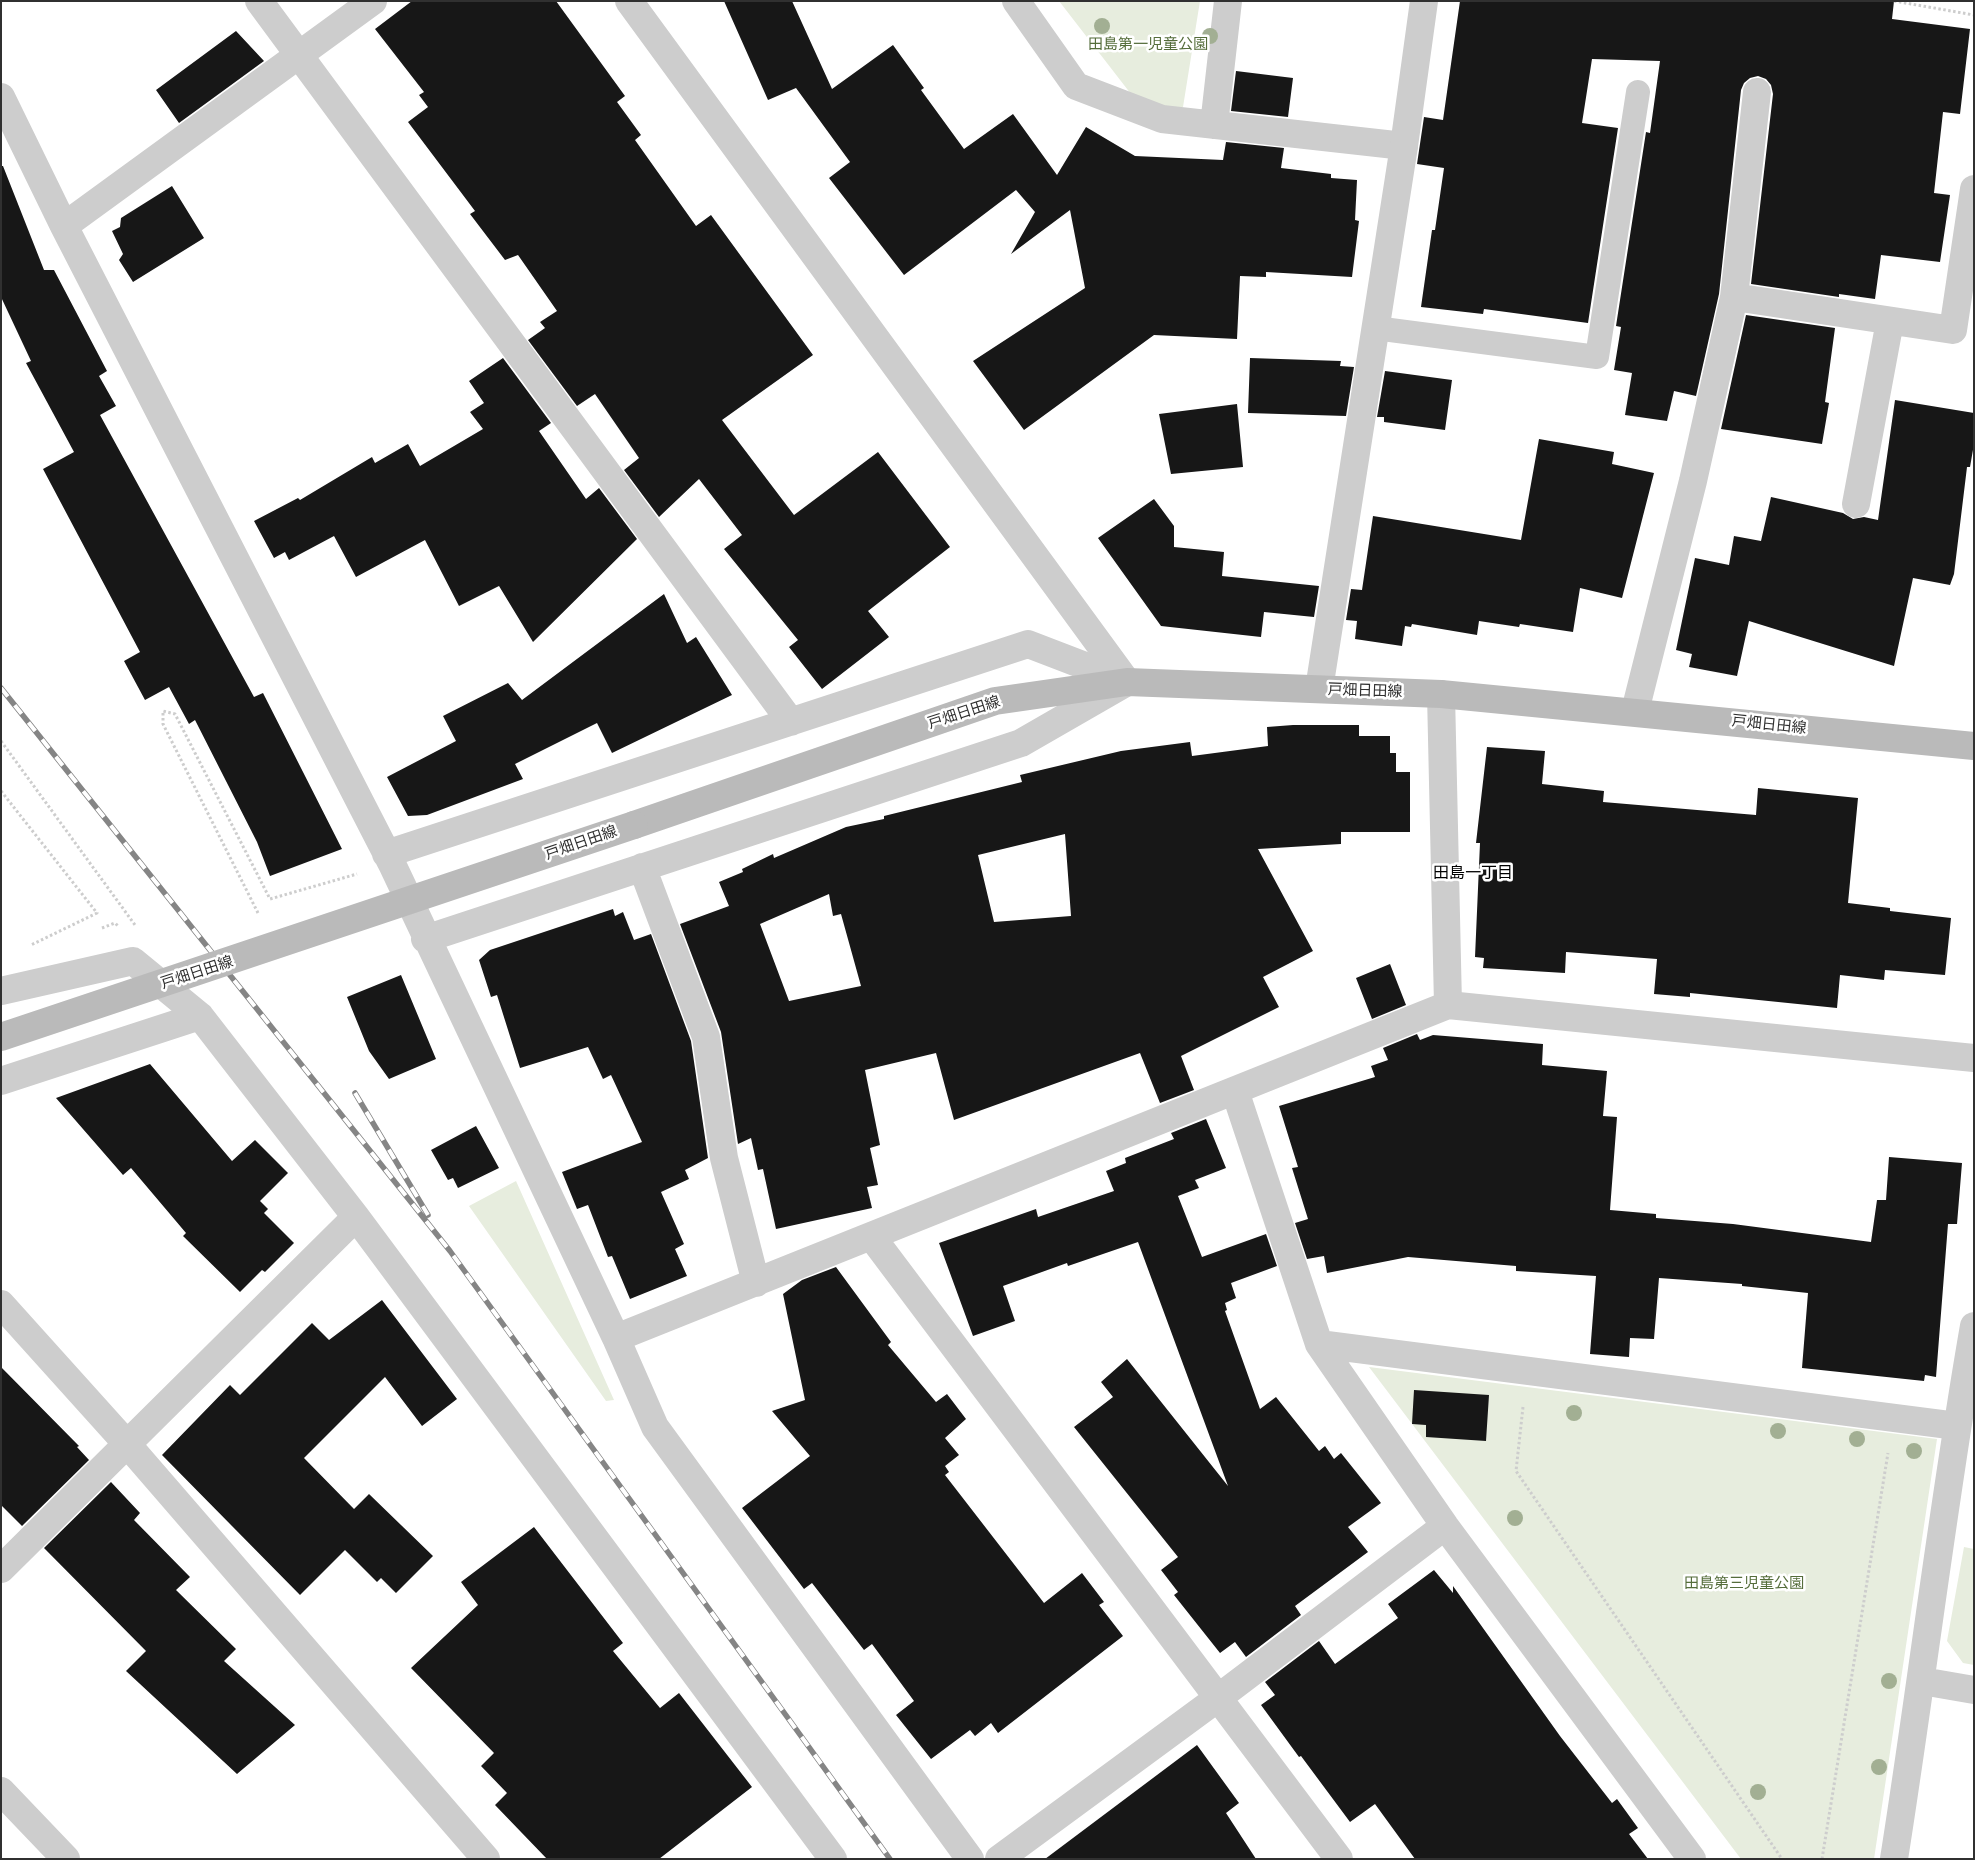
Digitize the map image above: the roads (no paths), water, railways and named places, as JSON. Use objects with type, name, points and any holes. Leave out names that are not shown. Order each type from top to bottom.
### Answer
[{"type":"main road","name":"戸畑日田線","points":[[1,1037],[995,702],[1127,682],[1441,694],[1635,711],[1974,746]]},
{"type":"street","points":[[259,1],[791,722]]},
{"type":"street","points":[[64,226],[373,1]]},
{"type":"street","points":[[629,1],[1127,682]]},
{"type":"street","points":[[1016,1],[1076,86],[1162,119],[1404,146]]},
{"type":"street","points":[[1214,125],[1228,1]]},
{"type":"street","points":[[1319,689],[1404,146],[1424,1]]},
{"type":"street","points":[[1635,711],[1689,500],[1734,297],[1757,92]]},
{"type":"street","points":[[1,97],[64,226],[389,859],[425,939],[616,1338],[655,1427],[970,1859]]},
{"type":"street","points":[[1734,297],[1952,330],[1974,188]]},
{"type":"street","points":[[1856,504],[1890,321]]},
{"type":"street","points":[[389,859],[791,722],[1028,644],[1127,682]]},
{"type":"street","points":[[425,939],[1021,743],[1127,682]]},
{"type":"street","points":[[1441,694],[1448,1005]]},
{"type":"street","points":[[642,867],[706,1037],[724,1158],[756,1283]]},
{"type":"street","points":[[2,989],[133,961],[200,1016],[356,1217],[833,1859]]},
{"type":"street","points":[[616,1338],[1448,1005],[1974,1058]]},
{"type":"street","points":[[1,1082],[200,1016]]},
{"type":"street","points":[[1235,1091],[1319,1344],[1445,1526],[1692,1859]]},
{"type":"street","points":[[1,1569],[356,1217]]},
{"type":"street","points":[[872,1236],[1339,1859]]},
{"type":"street","points":[[1,1304],[127,1444],[486,1859]]},
{"type":"street","points":[[1894,1859],[1922,1681],[1957,1426],[1974,1326]]},
{"type":"street","points":[[1319,1344],[1957,1426]]},
{"type":"street","points":[[1000,1859],[1218,1698],[1445,1526]]},
{"type":"street","points":[[1922,1681],[1974,1690]]},
{"type":"street","points":[[1,1791],[66,1859]]},
{"type":"lane","points":[[1376,328],[1597,357],[1638,92]]},
{"type":"railway","points":[[1,688],[450,1251],[890,1859]]},
{"type":"railway","points":[[355,1093],[428,1215]]},
{"type":"district","name":"田島一丁目","points":[[1473,874]]},
{"type":"park label","name":"田島第一児童公園","points":[[1148,45]]},
{"type":"park label","name":"田島第三児童公園","points":[[1744,1584]]}]
